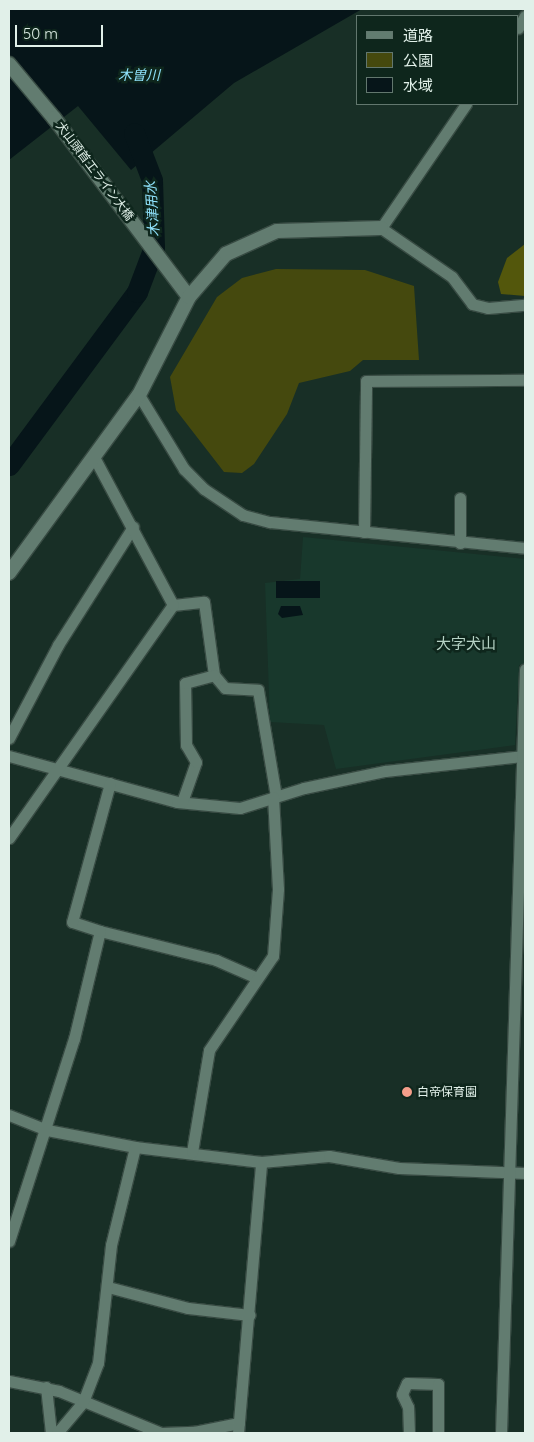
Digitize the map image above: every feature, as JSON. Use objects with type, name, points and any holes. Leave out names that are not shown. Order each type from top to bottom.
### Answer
[{"type":"street","name":"犬山頭首工ライン大橋","points":[[9,64],[54,118],[189,297]]},
{"type":"street","points":[[381,228],[465,105]]},
{"type":"street","points":[[9,573],[95,459],[139,395],[189,297],[226,254],[264,234],[381,228],[452,277],[472,304],[488,308],[525,305]]},
{"type":"street","points":[[364,532],[366,380],[525,380]]},
{"type":"street","points":[[139,395],[184,469],[224,505],[270,522],[460,543],[525,548]]},
{"type":"street","points":[[95,459],[174,605]]},
{"type":"street","points":[[460,498],[460,543]]},
{"type":"street","points":[[9,738],[13,717],[133,527]]},
{"type":"street","points":[[9,838],[55,770],[174,605],[204,602],[214,675],[225,688],[258,690],[274,796],[277,918],[273,956],[209,1050],[192,1152]]},
{"type":"street","points":[[501,1433],[525,756],[525,669]]},
{"type":"street","points":[[182,802],[196,762],[186,745],[185,683],[214,675]]},
{"type":"street","points":[[9,756],[55,770],[182,802],[240,808],[274,796],[385,771],[525,756]]},
{"type":"street","points":[[110,783],[72,922],[100,931],[216,960],[257,978]]},
{"type":"street","points":[[9,1241],[47,1130],[100,931]]},
{"type":"street","points":[[9,1115],[47,1130],[135,1147],[192,1152],[261,1162],[329,1156],[399,1168],[525,1173]]},
{"type":"street","points":[[57,1433],[83,1402],[98,1363],[108,1287],[111,1244],[135,1147]]},
{"type":"street","points":[[9,1380],[46,1387],[161,1433],[239,1428],[250,1315],[261,1162]]},
{"type":"street","points":[[108,1287],[188,1308],[250,1315]]},
{"type":"street","points":[[409,1433],[408,1407],[402,1394],[407,1383],[438,1384],[438,1433]]},
{"type":"street","points":[[46,1387],[51,1433]]},
{"type":"shaded area","points":[[525,244],[525,296],[501,294],[498,282],[507,258]]},
{"type":"shaded area","points":[[303,537],[525,559],[525,664],[519,665],[515,745],[336,769],[324,725],[270,722],[265,583],[300,579]]},
{"type":"green space","points":[[276,269],[365,270],[414,286],[419,360],[363,360],[350,371],[299,383],[287,414],[254,464],[242,473],[224,472],[176,410],[170,377],[217,297],[242,278]]},
{"type":"water","name":"木曽川","points":[[9,9],[362,9],[234,83],[131,170],[78,106],[9,160]]},
{"type":"water","points":[[276,581],[320,581],[320,598],[276,598]]},
{"type":"water","points":[[281,606],[300,606],[303,615],[282,618],[278,614]]},
{"type":"waterway","name":"木津用水","points":[[9,465],[137,292],[154,247],[152,180],[134,133]]},
{"type":"place","name":"白帝保育園","points":[[407,1092]]},
{"type":"district","name":"大字犬山","points":[[466,644]]}]
